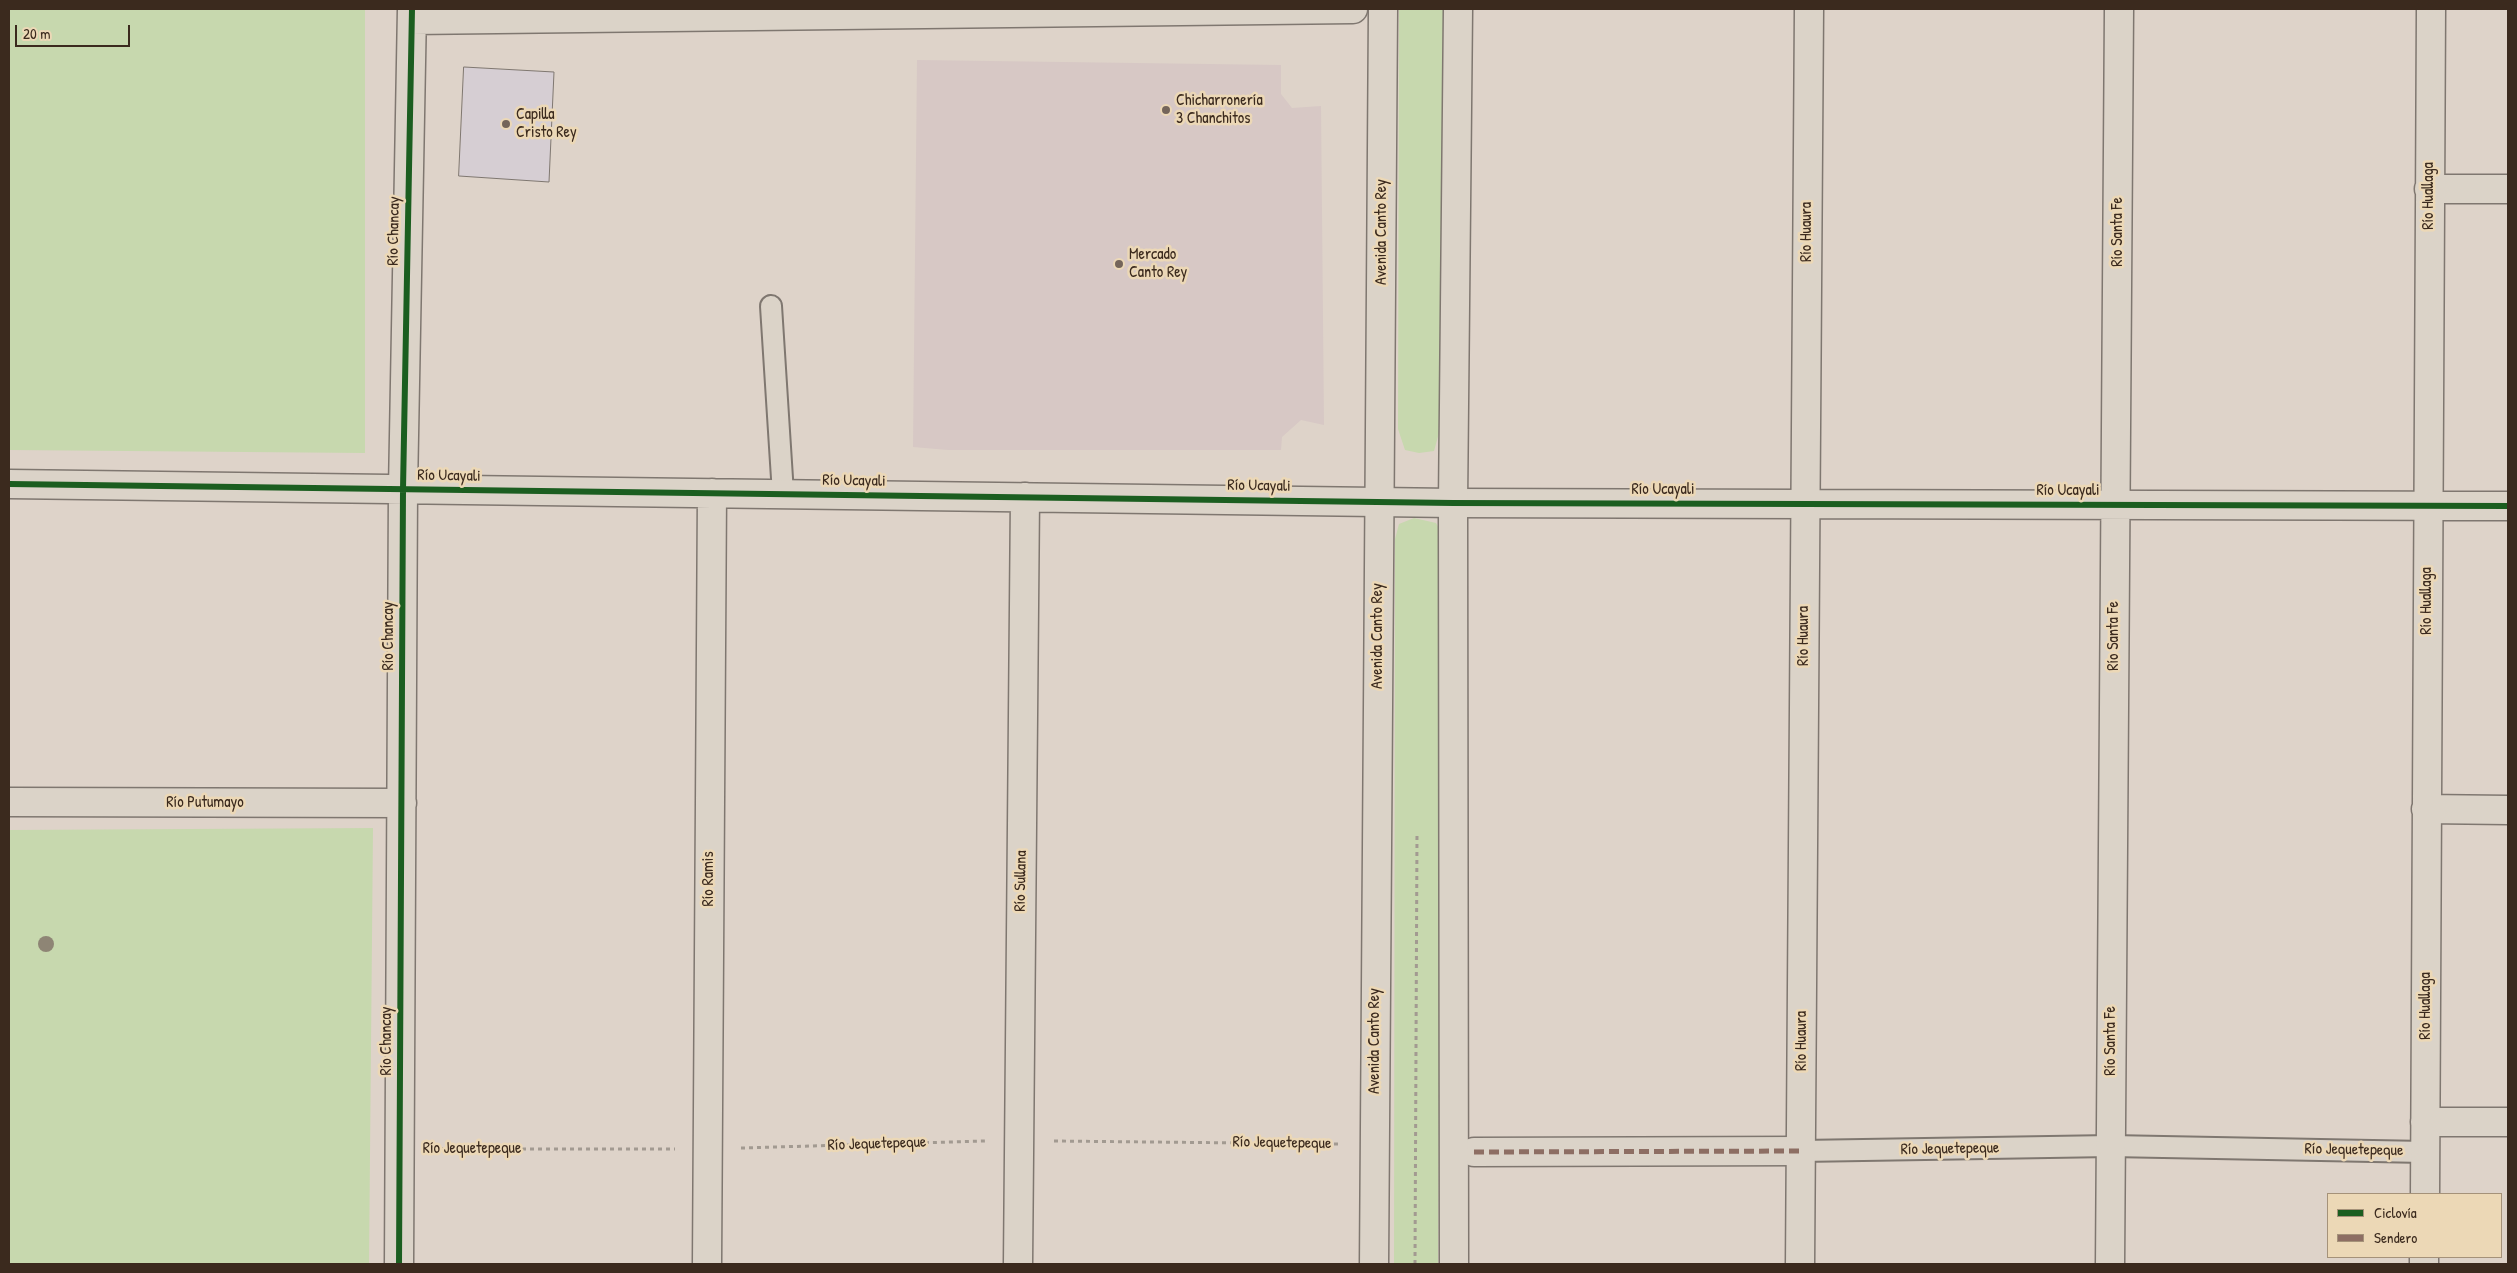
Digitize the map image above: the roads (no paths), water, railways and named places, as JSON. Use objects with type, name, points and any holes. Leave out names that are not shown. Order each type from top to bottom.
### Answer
[{"type":"street","points":[[412,14],[1353,9]]},
{"type":"street","name":"Avenida Canto Rey","points":[[1374,1264],[1383,9]]},
{"type":"street","points":[[1454,1264],[1453,503],[1458,9]]},
{"type":"street","name":"Río Huaura","points":[[1800,1264],[1809,9]]},
{"type":"street","name":"Río Santa Fe","points":[[2110,1264],[2120,9]]},
{"type":"street","name":"Río Huallaga","points":[[2425,1193],[2431,9]]},
{"type":"street","name":"Río Chancay","points":[[400,1264],[404,489],[412,14]]},
{"type":"street","points":[[2429,190],[2508,189]]},
{"type":"street","name":"Río Ucayali","points":[[9,484],[1453,503],[2508,506]]},
{"type":"street","name":"Río Ramis","points":[[707,1264],[712,493]]},
{"type":"street","name":"Río Sullana","points":[[1018,1264],[1025,497]]},
{"type":"street","name":"Río Putumayo","points":[[9,802],[402,803]]},
{"type":"street","points":[[2426,810],[2508,810]]},
{"type":"street","points":[[2425,1122],[2508,1122]]},
{"type":"street","name":"Río Jequetepeque","points":[[1474,1152],[1801,1151]]},
{"type":"lane","points":[[771,306],[783,494]]},
{"type":"lane","name":"Río Jequetepeque","points":[[1801,1151],[2111,1146],[2425,1152]]},
{"type":"place","name":"Chicharronería 3 Chanchitos","points":[[1166,110]]},
{"type":"place","name":"Capilla Cristo Rey","points":[[506,124]]},
{"type":"place","name":"Mercado Canto Rey","points":[[1119,264]]}]
